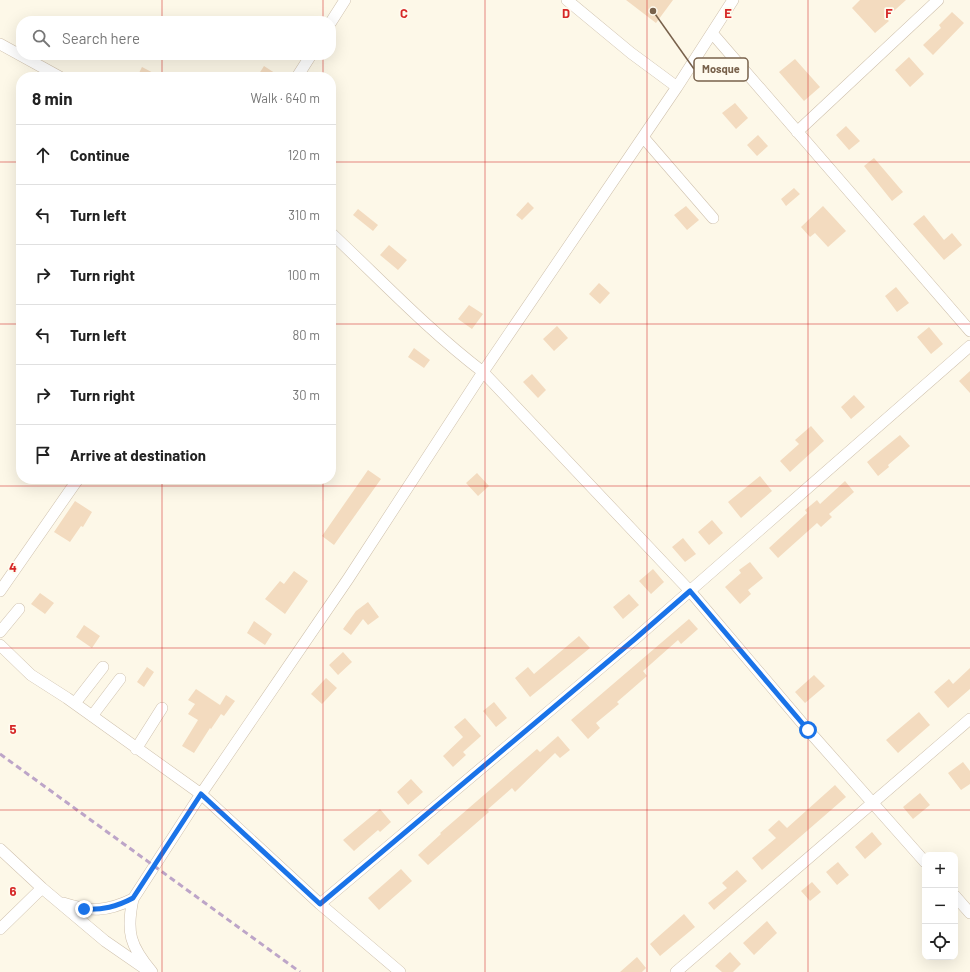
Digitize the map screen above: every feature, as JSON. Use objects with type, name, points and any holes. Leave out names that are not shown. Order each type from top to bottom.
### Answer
[{"type":"street","points":[[335,16],[345,0]]},
{"type":"street","points":[[566,0],[631,53],[677,86]]},
{"type":"street","points":[[151,972],[141,959],[134,946],[130,932],[129,917],[133,898],[201,794],[348,579],[483,372],[643,137],[733,0]]},
{"type":"street","points":[[797,132],[938,0]]},
{"type":"street","points":[[712,33],[970,331]]},
{"type":"street","points":[[0,44],[16,53]]},
{"type":"street","points":[[29,60],[51,72]]},
{"type":"street","points":[[300,72],[308,60]]},
{"type":"street","points":[[643,137],[713,218]]},
{"type":"street","points":[[336,238],[457,352],[483,372],[690,591],[808,730],[922,859]]},
{"type":"street","points":[[320,904],[630,643],[970,346]]},
{"type":"street","points":[[0,590],[74,484]]},
{"type":"street","points":[[0,632],[19,609]]},
{"type":"street","points":[[0,646],[31,675],[75,703],[136,749],[201,794],[320,904],[400,972]]},
{"type":"street","points":[[75,703],[104,667]]},
{"type":"street","points":[[92,716],[120,679]]},
{"type":"street","points":[[136,749],[162,708]]},
{"type":"street","points":[[676,972],[970,719]]},
{"type":"street","points":[[0,849],[42,888],[105,941],[151,972]]},
{"type":"street","points":[[0,929],[42,888]]},
{"type":"street","points":[[59,902],[84,909],[96,910],[119,906],[133,898]]},
{"type":"street","points":[[958,899],[970,913]]},
{"type":"building","points":[[626,0],[673,0],[656,23]]},
{"type":"building","points":[[860,0],[906,0],[886,18],[889,21],[875,33],[852,8]]},
{"type":"building","points":[[952,12],[964,23],[933,55],[923,45],[941,28],[939,25]]},
{"type":"building","points":[[909,57],[924,74],[910,87],[895,70]]},
{"type":"building","points":[[795,59],[820,87],[804,101],[779,72]]},
{"type":"building","points":[[264,66],[273,72],[260,72]]},
{"type":"building","points":[[142,67],[152,72],[140,72]]},
{"type":"building","points":[[735,103],[748,118],[736,129],[722,113]]},
{"type":"building","points":[[846,126],[860,141],[849,150],[836,135]]},
{"type":"building","points":[[758,135],[768,146],[757,156],[747,145]]},
{"type":"building","points":[[874,158],[903,192],[892,201],[864,166]]},
{"type":"building","points":[[794,188],[800,194],[786,206],[781,199]]},
{"type":"building","points":[[528,202],[534,208],[522,220],[516,215]]},
{"type":"building","points":[[686,206],[699,220],[687,230],[674,215]]},
{"type":"building","points":[[823,206],[846,231],[828,247],[815,233],[810,237],[801,227]]},
{"type":"building","points":[[358,209],[378,225],[373,231],[353,215]]},
{"type":"building","points":[[924,215],[944,240],[952,233],[962,245],[944,260],[913,224]]},
{"type":"building","points":[[389,245],[407,260],[398,270],[380,255]]},
{"type":"building","points":[[599,283],[610,293],[600,304],[589,294]]},
{"type":"building","points":[[896,287],[909,303],[897,312],[885,296]]},
{"type":"building","points":[[469,305],[483,314],[472,329],[458,319]]},
{"type":"building","points":[[557,326],[568,338],[554,351],[543,339]]},
{"type":"building","points":[[929,327],[943,344],[931,354],[917,337]]},
{"type":"building","points":[[414,348],[430,360],[424,368],[408,357]]},
{"type":"building","points":[[970,371],[970,393],[959,381]]},
{"type":"building","points":[[532,374],[546,390],[538,398],[523,382]]},
{"type":"building","points":[[854,395],[865,407],[851,419],[841,407]]},
{"type":"building","points":[[811,426],[824,441],[790,472],[780,461],[799,444],[795,440]]},
{"type":"building","points":[[900,435],[910,446],[878,476],[867,462]]},
{"type":"building","points":[[368,470],[381,479],[334,545],[322,536]]},
{"type":"building","points":[[477,473],[489,486],[478,496],[466,483]]},
{"type":"building","points":[[760,476],[772,491],[741,518],[728,502]]},
{"type":"building","points":[[845,481],[854,492],[829,514],[832,517],[821,527],[817,523],[778,558],[769,548],[807,513],[805,510],[817,500],[820,504]]},
{"type":"building","points":[[75,501],[92,512],[83,527],[81,526],[70,542],[54,532]]},
{"type":"building","points":[[712,520],[723,533],[709,545],[698,532]]},
{"type":"building","points":[[683,538],[696,554],[685,562],[672,547]]},
{"type":"building","points":[[750,562],[763,578],[748,590],[751,594],[740,604],[725,587],[741,573],[739,570]]},
{"type":"building","points":[[653,569],[664,582],[651,594],[639,581]]},
{"type":"building","points":[[294,571],[308,581],[285,614],[265,599],[280,581],[284,584]]},
{"type":"building","points":[[40,593],[54,603],[45,614],[31,604]]},
{"type":"building","points":[[629,594],[639,605],[623,619],[613,607]]},
{"type":"building","points":[[368,602],[379,617],[368,625],[363,619],[351,635],[343,629],[356,611]]},
{"type":"building","points":[[689,619],[698,629],[681,644],[678,640],[643,671],[647,676],[617,702],[619,704],[596,723],[600,728],[588,739],[571,720]]},
{"type":"building","points":[[254,621],[272,634],[265,645],[247,633]]},
{"type":"building","points":[[84,625],[100,636],[92,648],[76,637]]},
{"type":"building","points":[[579,636],[590,648],[530,697],[515,678],[528,667],[534,674]]},
{"type":"building","points":[[343,652],[352,662],[338,675],[329,665]]},
{"type":"building","points":[[147,667],[154,672],[144,687],[137,682]]},
{"type":"building","points":[[970,668],[970,689],[948,708],[934,692],[949,679],[953,684]]},
{"type":"building","points":[[814,675],[825,686],[805,703],[795,692]]},
{"type":"building","points":[[326,678],[337,688],[322,704],[311,694]]},
{"type":"building","points":[[196,689],[220,705],[226,695],[235,701],[224,716],[221,714],[194,753],[182,746],[198,720],[188,714],[195,704],[188,700]]},
{"type":"building","points":[[494,702],[507,718],[496,727],[483,711]]},
{"type":"building","points":[[919,712],[930,725],[898,753],[886,740]]},
{"type":"building","points":[[465,718],[481,736],[463,752],[466,755],[453,767],[443,756],[463,737],[454,727]]},
{"type":"building","points":[[558,736],[570,750],[560,758],[555,753],[515,792],[512,788],[487,810],[489,812],[428,865],[418,855],[441,834],[440,833],[537,749],[540,752]]},
{"type":"building","points":[[963,762],[970,771],[970,784],[961,790],[948,773]]},
{"type":"building","points":[[411,779],[423,792],[408,805],[397,792]]},
{"type":"building","points":[[835,785],[846,797],[762,870],[752,858],[776,838],[768,830],[779,820],[787,828]]},
{"type":"building","points":[[920,793],[930,805],[913,819],[903,807]]},
{"type":"building","points":[[380,809],[391,822],[380,832],[378,830],[354,851],[343,840]]},
{"type":"building","points":[[872,832],[882,844],[865,859],[855,847]]},
{"type":"building","points":[[838,862],[849,875],[837,885],[826,872]]},
{"type":"building","points":[[401,869],[412,881],[379,910],[368,898]]},
{"type":"building","points":[[737,870],[747,881],[714,910],[708,903],[727,888],[722,883]]},
{"type":"building","points":[[812,882],[821,892],[810,901],[801,891]]},
{"type":"building","points":[[684,914],[695,927],[660,956],[650,944]]},
{"type":"building","points":[[767,921],[777,933],[754,955],[743,943]]},
{"type":"building","points":[[730,952],[741,964],[733,972],[722,972],[715,966]]},
{"type":"building","points":[[637,957],[646,968],[642,972],[620,972]]},
{"type":"railway","points":[[0,754],[300,972]]},
{"type":"place","name":"Mosque","points":[[653,11]]},
{"type":"route","points":[[84,909],[96,910],[119,906],[133,898],[201,794],[320,904],[690,591],[808,730]]}]
